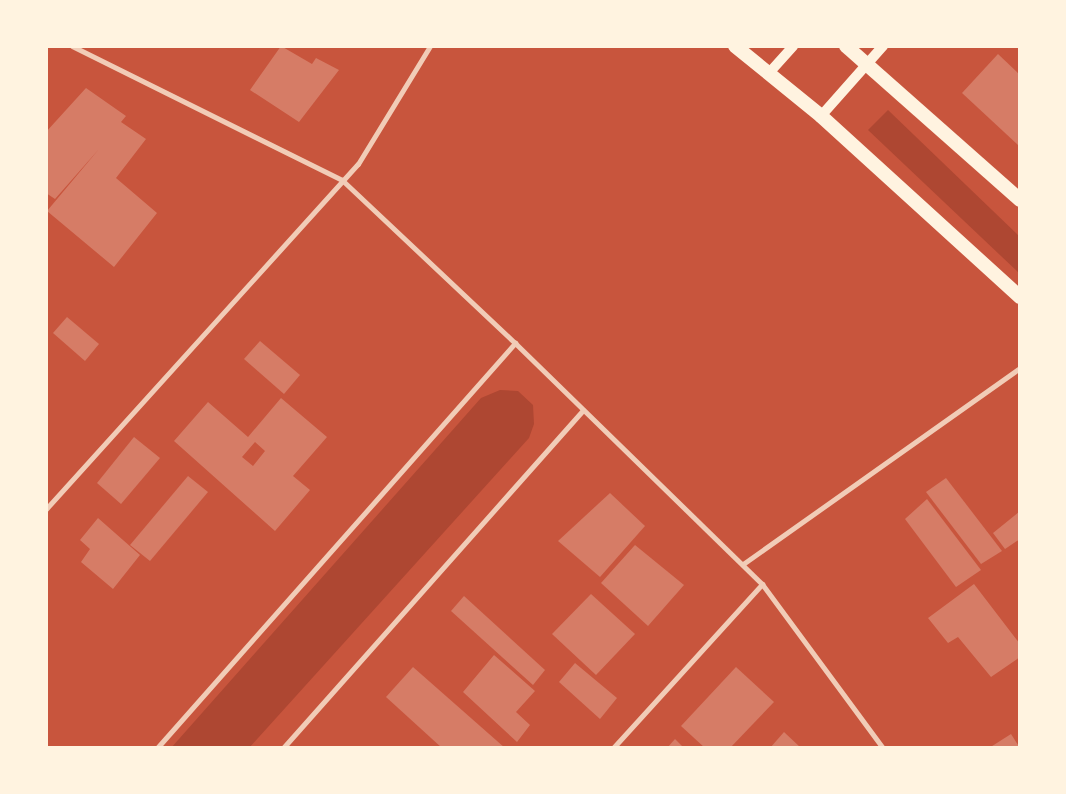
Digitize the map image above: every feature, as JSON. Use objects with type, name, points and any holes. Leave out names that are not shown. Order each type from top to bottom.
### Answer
[{"type":"highway","points":[[735,46],[821,116],[1020,297]]},
{"type":"highway","points":[[846,46],[1020,200]]},
{"type":"main road","points":[[769,73],[793,46]]},
{"type":"main road","points":[[821,116],[883,46]]},
{"type":"street","points":[[72,46],[342,180],[515,343],[743,564],[762,584],[883,748]]},
{"type":"street","points":[[46,509],[358,164],[430,46]]},
{"type":"street","points":[[156,748],[515,343]]},
{"type":"street","points":[[743,564],[1020,368]]},
{"type":"street","points":[[283,748],[583,410]]},
{"type":"street","points":[[613,748],[762,584]]},
{"type":"shaded area","points":[[888,110],[1020,237],[1020,274],[868,130]]},
{"type":"shaded area","points":[[500,390],[518,391],[533,405],[534,424],[529,438],[249,748],[171,748],[481,398]]},
{"type":"building","points":[[281,46],[312,64],[316,58],[339,70],[299,122],[250,90]]},
{"type":"building","points":[[998,54],[1020,75],[1018,145],[962,93]]},
{"type":"building","points":[[86,88],[126,116],[121,122],[146,139],[116,178],[157,213],[114,267],[47,211],[99,149],[55,199],[46,193],[46,132]]},
{"type":"building","points":[[67,317],[99,344],[85,361],[53,333]]},
{"type":"building","points":[[260,341],[300,375],[284,394],[244,359]]},
{"type":"building","points":[[281,398],[327,437],[293,476],[310,490],[275,531],[174,441],[208,402],[248,437]],"holes":[[[255,442],[265,451],[253,466],[242,457]]]},
{"type":"building","points":[[134,437],[160,458],[121,504],[97,483]]},
{"type":"building","points":[[188,476],[208,492],[150,561],[130,545]]},
{"type":"building","points":[[946,478],[1002,551],[981,564],[926,492]]},
{"type":"building","points":[[610,493],[645,526],[600,577],[558,541]]},
{"type":"building","points":[[927,499],[981,570],[956,587],[905,519]]},
{"type":"building","points":[[1020,511],[1020,539],[1005,549],[993,533]]},
{"type":"building","points":[[98,518],[140,555],[113,589],[81,562],[90,549],[80,540]]},
{"type":"building","points":[[635,545],[684,585],[648,626],[601,583]]},
{"type":"building","points":[[974,584],[1020,644],[1020,657],[991,677],[958,637],[948,643],[928,618]]},
{"type":"building","points":[[591,594],[635,634],[596,675],[552,634]]},
{"type":"building","points":[[464,596],[545,670],[533,685],[451,611]]},
{"type":"building","points":[[494,655],[535,691],[516,712],[530,725],[517,742],[463,692]]},
{"type":"building","points":[[575,663],[617,698],[600,719],[559,682]]},
{"type":"building","points":[[413,667],[505,748],[442,748],[386,697]]},
{"type":"building","points":[[736,667],[774,702],[730,748],[705,748],[681,726]]},
{"type":"building","points":[[784,732],[801,748],[770,748]]},
{"type":"building","points":[[1011,734],[1020,748],[989,748]]},
{"type":"building","points":[[675,739],[684,748],[667,748]]}]
